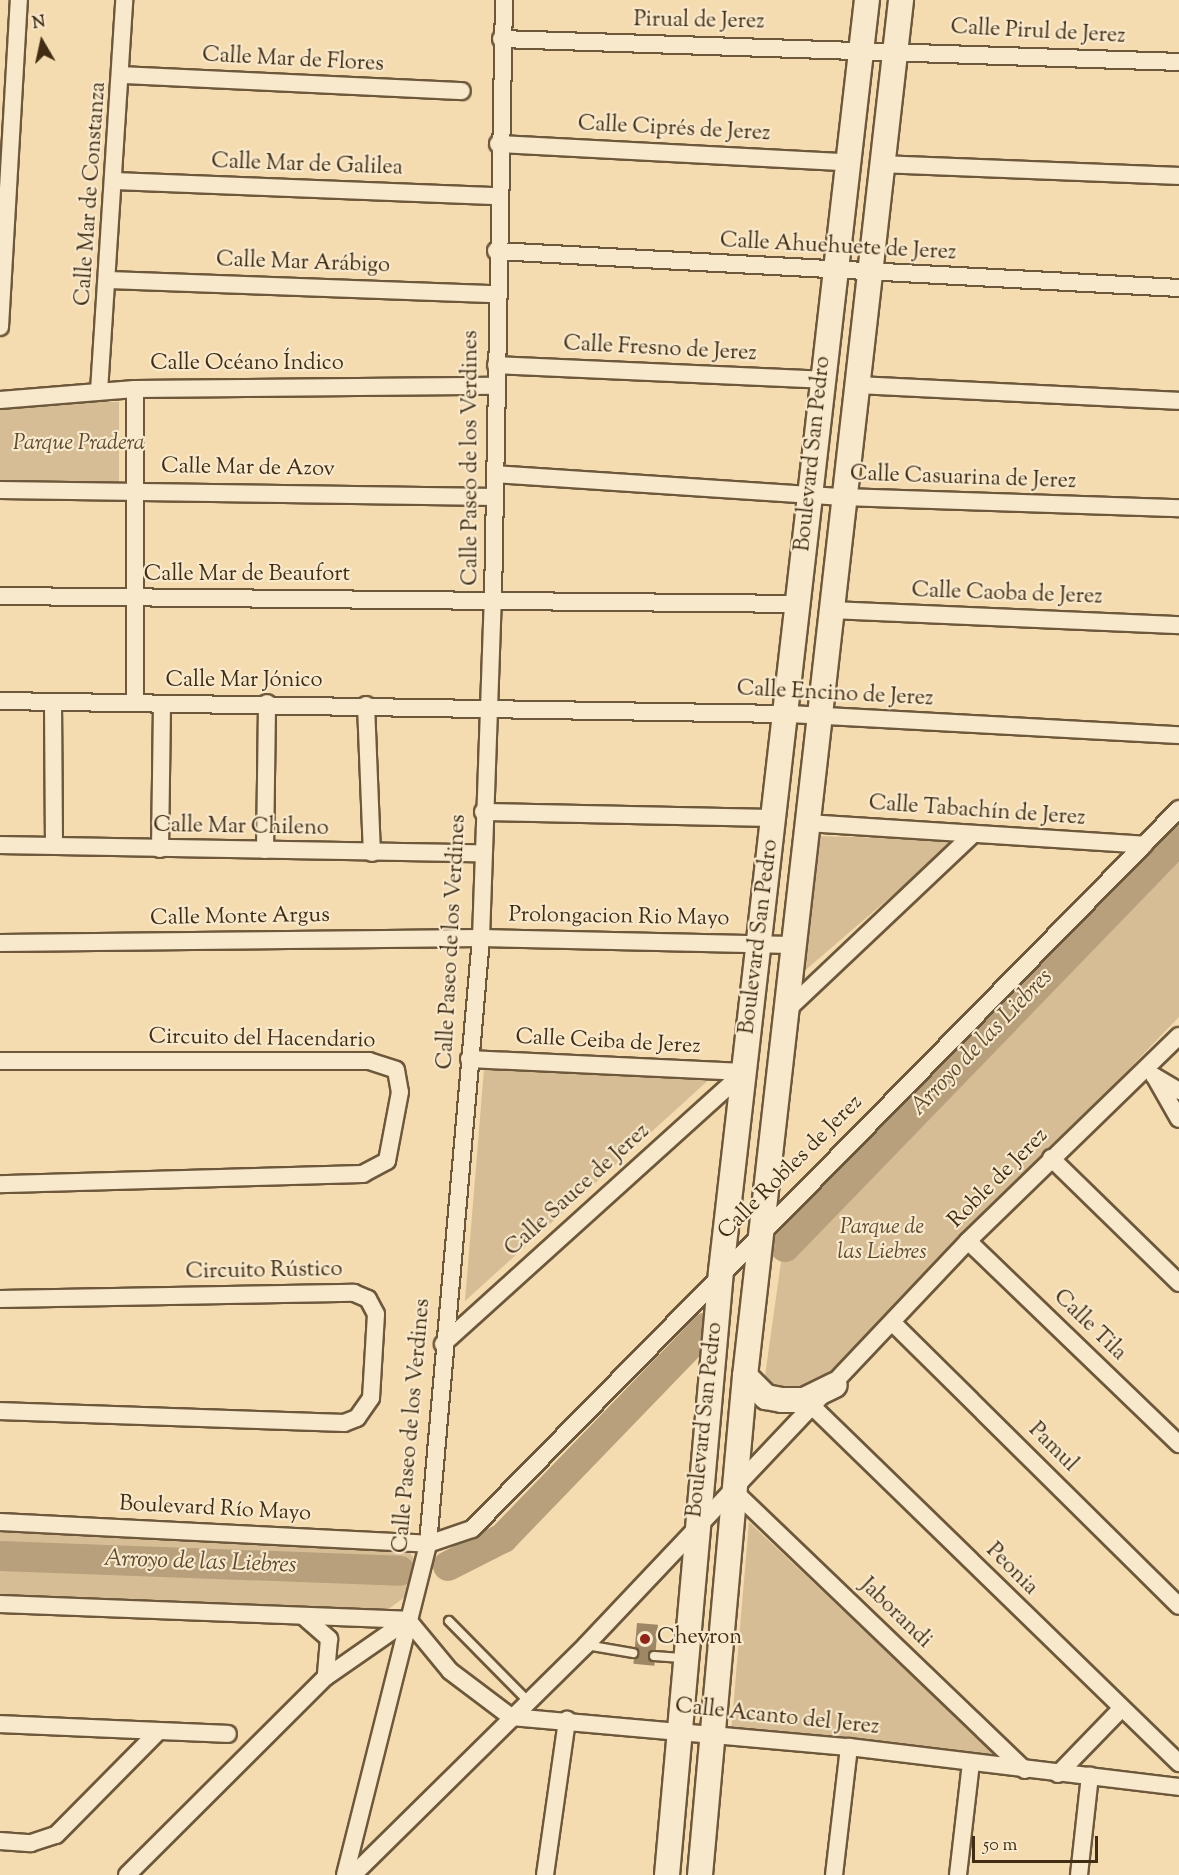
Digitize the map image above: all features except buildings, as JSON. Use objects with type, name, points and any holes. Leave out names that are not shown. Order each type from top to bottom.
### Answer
[{"type":"street","points":[[0,327],[5,164],[20,0]]},
{"type":"street","name":"Calle Mar de Constanza","points":[[99,391],[110,280],[124,0]]},
{"type":"street","name":"Calle Paseo de los Verdines","points":[[345,1875],[427,1552],[443,1344],[480,938],[481,853],[494,599],[495,251],[504,0]]},
{"type":"street","name":"Boulevard San Pedro","points":[[668,1875],[682,1730],[695,1527],[720,1277],[758,943],[788,714],[821,380],[867,0]]},
{"type":"street","name":"Boulevard San Pedro","points":[[700,1875],[745,1376],[792,945],[822,718],[855,385],[901,0]]},
{"type":"street","name":"Pirual de Jerez","points":[[501,39],[896,50]]},
{"type":"street","name":"Calle Pirul de Jerez","points":[[896,50],[1179,62]]},
{"type":"street","name":"Calle Mar de Flores","points":[[122,75],[462,91]]},
{"type":"street","name":"Calle Ciprés de Jerez","points":[[498,144],[847,162]]},
{"type":"street","points":[[881,164],[1179,176]]},
{"type":"street","name":"Calle Mar de Galilea","points":[[116,181],[497,196]]},
{"type":"street","name":"Calle Ahuehuete de Jerez","points":[[495,251],[835,272],[1179,288]]},
{"type":"street","name":"Calle Mar Arábigo","points":[[110,280],[495,294]]},
{"type":"street","name":"Calle Fresno de Jerez","points":[[496,365],[821,380]]},
{"type":"street","points":[[855,385],[1179,401]]},
{"type":"street","name":"Calle Océano Índico","points":[[0,400],[135,389],[496,386]]},
{"type":"street","points":[[135,389],[135,703]]},
{"type":"street","name":"Calle Casuarina de Jerez","points":[[495,474],[843,497],[1179,508]]},
{"type":"street","name":"Calle Mar de Azov","points":[[0,490],[134,490],[495,497]]},
{"type":"street","name":"Calle Mar de Beaufort","points":[[0,596],[494,599]]},
{"type":"street","points":[[494,599],[800,604]]},
{"type":"street","name":"Calle Caoba de Jerez","points":[[833,610],[1179,625]]},
{"type":"street","name":"Calle Mar Jónico","points":[[0,701],[162,705],[267,703],[489,706]]},
{"type":"street","points":[[53,702],[54,846]]},
{"type":"street","points":[[265,850],[267,703]]},
{"type":"street","points":[[160,849],[162,705]]},
{"type":"street","points":[[366,705],[372,853]]},
{"type":"street","name":"Calle Encino de Jerez","points":[[489,706],[788,714],[822,718],[1179,735]]},
{"type":"street","name":"Calle Robles de Jerez","points":[[427,1552],[451,1540],[488,1515],[1179,809]]},
{"type":"street","points":[[483,812],[776,818]]},
{"type":"street","name":"Calle Tabachín de Jerez","points":[[807,823],[971,836],[1144,845]]},
{"type":"street","points":[[785,1012],[971,836]]},
{"type":"street","name":"Calle Mar Chileno","points":[[0,845],[372,853],[481,853]]},
{"type":"street","name":"Prolongacion Rio Mayo","points":[[480,938],[792,945]]},
{"type":"street","name":"Calle Monte Argus","points":[[0,943],[480,938]]},
{"type":"street","name":"Roble de Jerez","points":[[353,1875],[586,1645],[695,1527],[734,1491],[835,1385],[968,1241],[1051,1158],[1172,1053],[1179,1036]]},
{"type":"street","name":"Calle Ceiba de Jerez","points":[[469,1059],[744,1071]]},
{"type":"street","name":"Circuito del Hacendario","points":[[0,1061],[369,1061],[396,1070],[400,1092],[387,1161],[363,1174],[0,1184]]},
{"type":"street","name":"Calle Sauce de Jerez","points":[[443,1344],[744,1071]]},
{"type":"street","points":[[1150,1074],[1179,1092]]},
{"type":"street","points":[[1150,1074],[1179,1119]]},
{"type":"street","points":[[1051,1158],[1179,1283]]},
{"type":"street","name":"Calle Tila","points":[[968,1241],[1179,1444]]},
{"type":"street","name":"Circuito Rústico","points":[[0,1299],[354,1293],[368,1299],[376,1314],[371,1398],[357,1418],[344,1423],[0,1411]]},
{"type":"street","name":"Pamul","points":[[893,1323],[1179,1606]]},
{"type":"street","points":[[745,1376],[766,1396],[782,1400],[804,1400],[835,1385]]},
{"type":"street","name":"Peonia","points":[[813,1407],[1120,1710],[1179,1763]]},
{"type":"street","name":"Jaborandi","points":[[734,1491],[1025,1770]]},
{"type":"street","name":"Boulevard Río Mayo","points":[[0,1522],[427,1552]]},
{"type":"street","points":[[0,1604],[408,1620],[450,1671],[512,1718]]},
{"type":"street","points":[[303,1616],[329,1639],[326,1677]]},
{"type":"street","points":[[127,1875],[326,1677],[408,1620]]},
{"type":"street","points":[[1058,1774],[1120,1710]]},
{"type":"street","name":"Calle Acanto del Jerez","points":[[512,1718],[567,1720],[849,1747],[1179,1787]]},
{"type":"street","points":[[545,1875],[567,1720]]},
{"type":"street","points":[[0,1724],[228,1734]]},
{"type":"street","points":[[0,1841],[31,1843],[56,1835],[159,1731]]},
{"type":"street","points":[[834,1875],[849,1747]]},
{"type":"street","points":[[958,1875],[971,1762]]},
{"type":"street","points":[[1079,1875],[1090,1776]]},
{"type":"lane","points":[[449,1622],[528,1701]]},
{"type":"lane","points":[[586,1645],[633,1653]]},
{"type":"lane","points":[[654,1656],[685,1658]]},
{"type":"green space","name":"Parque Pradera","points":[[0,402],[119,402],[119,485],[0,485]]},
{"type":"green space","points":[[817,836],[957,840],[802,973]]},
{"type":"green space","name":"Parque de las Liebres","points":[[1179,849],[1179,1017],[832,1378],[805,1395],[782,1393],[764,1383],[781,1262]]},
{"type":"green space","points":[[484,1069],[713,1076],[465,1301]]},
{"type":"green space","points":[[749,1522],[1007,1765],[731,1733]]},
{"type":"green space","points":[[0,1532],[407,1549],[416,1561],[410,1593],[386,1611],[0,1597]]},
{"type":"waterway","name":"Arroyo de las Liebres","points":[[785,1247],[1179,840]]},
{"type":"waterway","name":"Arroyo de las Liebres","points":[[448,1566],[503,1538],[707,1327]]},
{"type":"waterway","name":"Arroyo de las Liebres","points":[[0,1556],[400,1571]]},
{"type":"place","name":"Chevron","points":[[645,1639]]}]
